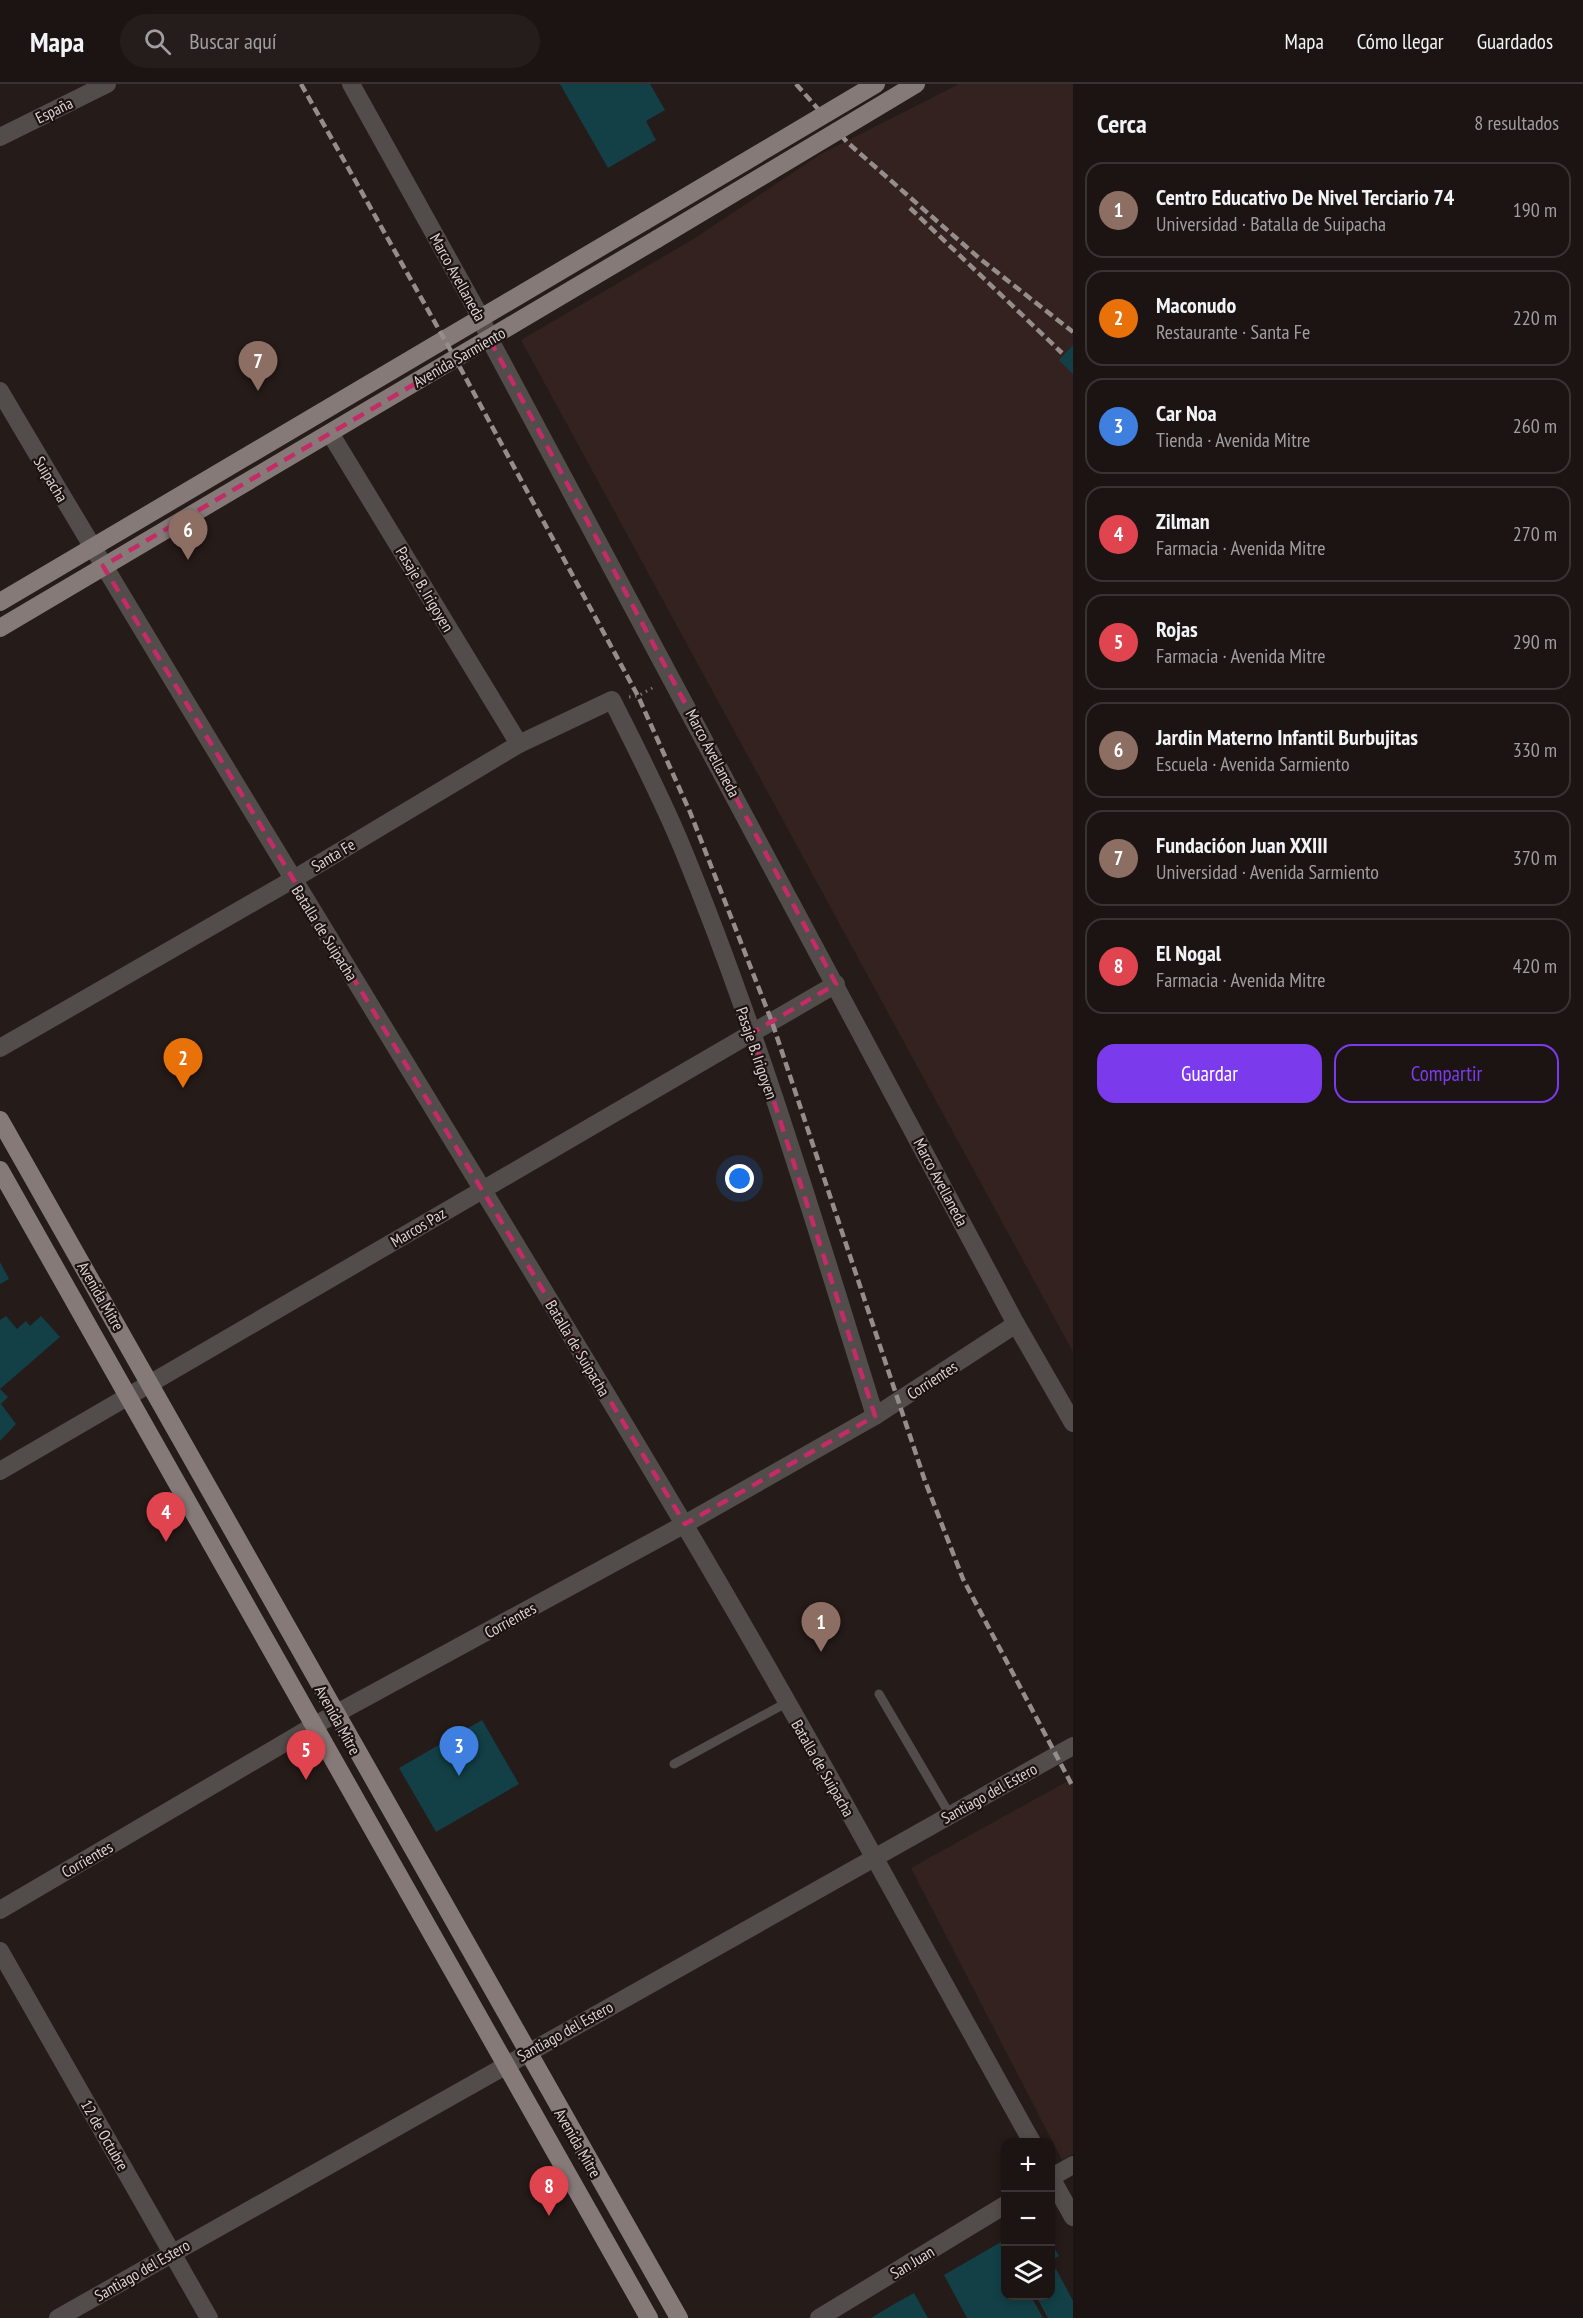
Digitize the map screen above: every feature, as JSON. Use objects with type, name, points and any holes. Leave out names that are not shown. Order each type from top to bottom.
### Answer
[{"type":"main road","name":"Avenida Sarmiento","points":[[0,602],[91,546],[876,84]]},
{"type":"main road","name":"Avenida Sarmiento","points":[[0,628],[490,340],[916,84]]},
{"type":"main road","name":"Avenida Mitre","points":[[0,1120],[151,1384],[526,2053],[679,2318]]},
{"type":"main road","name":"Avenida Mitre","points":[[0,1170],[130,1396],[649,2318]]},
{"type":"street","name":"España","points":[[0,137],[107,84]]},
{"type":"street","name":"Marco Avellaneda","points":[[351,84],[481,318],[490,340],[672,676],[1016,1324],[1073,1423]]},
{"type":"street","name":"Suipacha","points":[[0,392],[103,566]]},
{"type":"street","name":"Pasaje B. Irigoyen","points":[[330,433],[519,744]]},
{"type":"street","name":"Batalla de Suipacha","points":[[103,566],[292,880],[483,1189],[684,1524],[874,1857],[1030,2138]]},
{"type":"street","name":"Pasaje B. Irigoyen","points":[[612,700],[684,851],[752,1033],[875,1416]]},
{"type":"street","name":"Santa Fe","points":[[0,1048],[292,880],[519,744],[612,700]]},
{"type":"street","name":"Marcos Paz","points":[[0,1471],[836,984]]},
{"type":"street","name":"Corrientes","points":[[0,1910],[315,1725],[684,1524],[875,1416],[1016,1324]]},
{"type":"street","name":"Santiago del Estero","points":[[58,2318],[1073,1746]]},
{"type":"street","name":"12 de Octubre","points":[[0,1951],[209,2318]]},
{"type":"street","points":[[1055,2175],[1073,2165]]},
{"type":"street","points":[[1055,2184],[1073,2217]]},
{"type":"street","name":"San Juan","points":[[819,2318],[1001,2207]]},
{"type":"lane","points":[[879,1695],[950,1815]]},
{"type":"lane","points":[[674,1764],[786,1703]]},
{"type":"path","points":[[612,700],[638,696],[672,676]]},
{"type":"highlighted area","points":[[490,340],[836,984],[752,1033],[875,1416],[685,1524],[103,566]]},
{"type":"shaded area","points":[[959,84],[1073,84],[1073,1352],[521,340],[695,238],[821,154]]},
{"type":"shaded area","points":[[1073,1778],[1073,2154],[1062,2160],[1055,2146],[1055,2138],[1051,2138],[911,1868]]},
{"type":"building","points":[[560,84],[650,84],[665,110],[646,121],[656,140],[608,168]]},
{"type":"building","points":[[1073,345],[1073,374],[1059,360]]},
{"type":"building","points":[[0,1262],[9,1279],[0,1284]]},
{"type":"building","points":[[6,1316],[17,1329],[26,1321],[30,1326],[41,1316],[60,1337],[0,1389],[0,1320]]},
{"type":"building","points":[[0,1389],[8,1397],[1,1404],[16,1424],[0,1441]]},
{"type":"building","points":[[482,1720],[519,1784],[436,1832],[399,1768]]},
{"type":"building","points":[[1001,2242],[1001,2300],[1033,2300],[1043,2318],[967,2318],[944,2275]]},
{"type":"building","points":[[1055,2270],[1073,2301],[1073,2318],[1048,2318],[1038,2300],[1055,2300]]},
{"type":"building","points":[[914,2293],[928,2318],[871,2318],[896,2303]]},
{"type":"railway","points":[[301,84],[456,360],[638,696],[690,812],[772,1022],[925,1481],[963,1579],[1073,1787]]},
{"type":"railway","points":[[796,84],[848,143],[979,258],[1073,332]]},
{"type":"railway","points":[[910,208],[1062,353]]},
{"type":"place","name":"Fundacióon Juan XXIII","points":[[258,391]]},
{"type":"place","name":"Jardin Materno Infantil Burbujitas","points":[[188,560]]},
{"type":"place","name":"Maconudo","points":[[183,1088]]},
{"type":"place","name":"Zilman","points":[[166,1542]]},
{"type":"place","name":"Centro Educativo De Nivel Terciario 74","points":[[821,1652]]},
{"type":"place","name":"Car Noa","points":[[459,1776]]},
{"type":"place","name":"Rojas","points":[[306,1780]]},
{"type":"place","name":"El Nogal","points":[[549,2216]]}]
